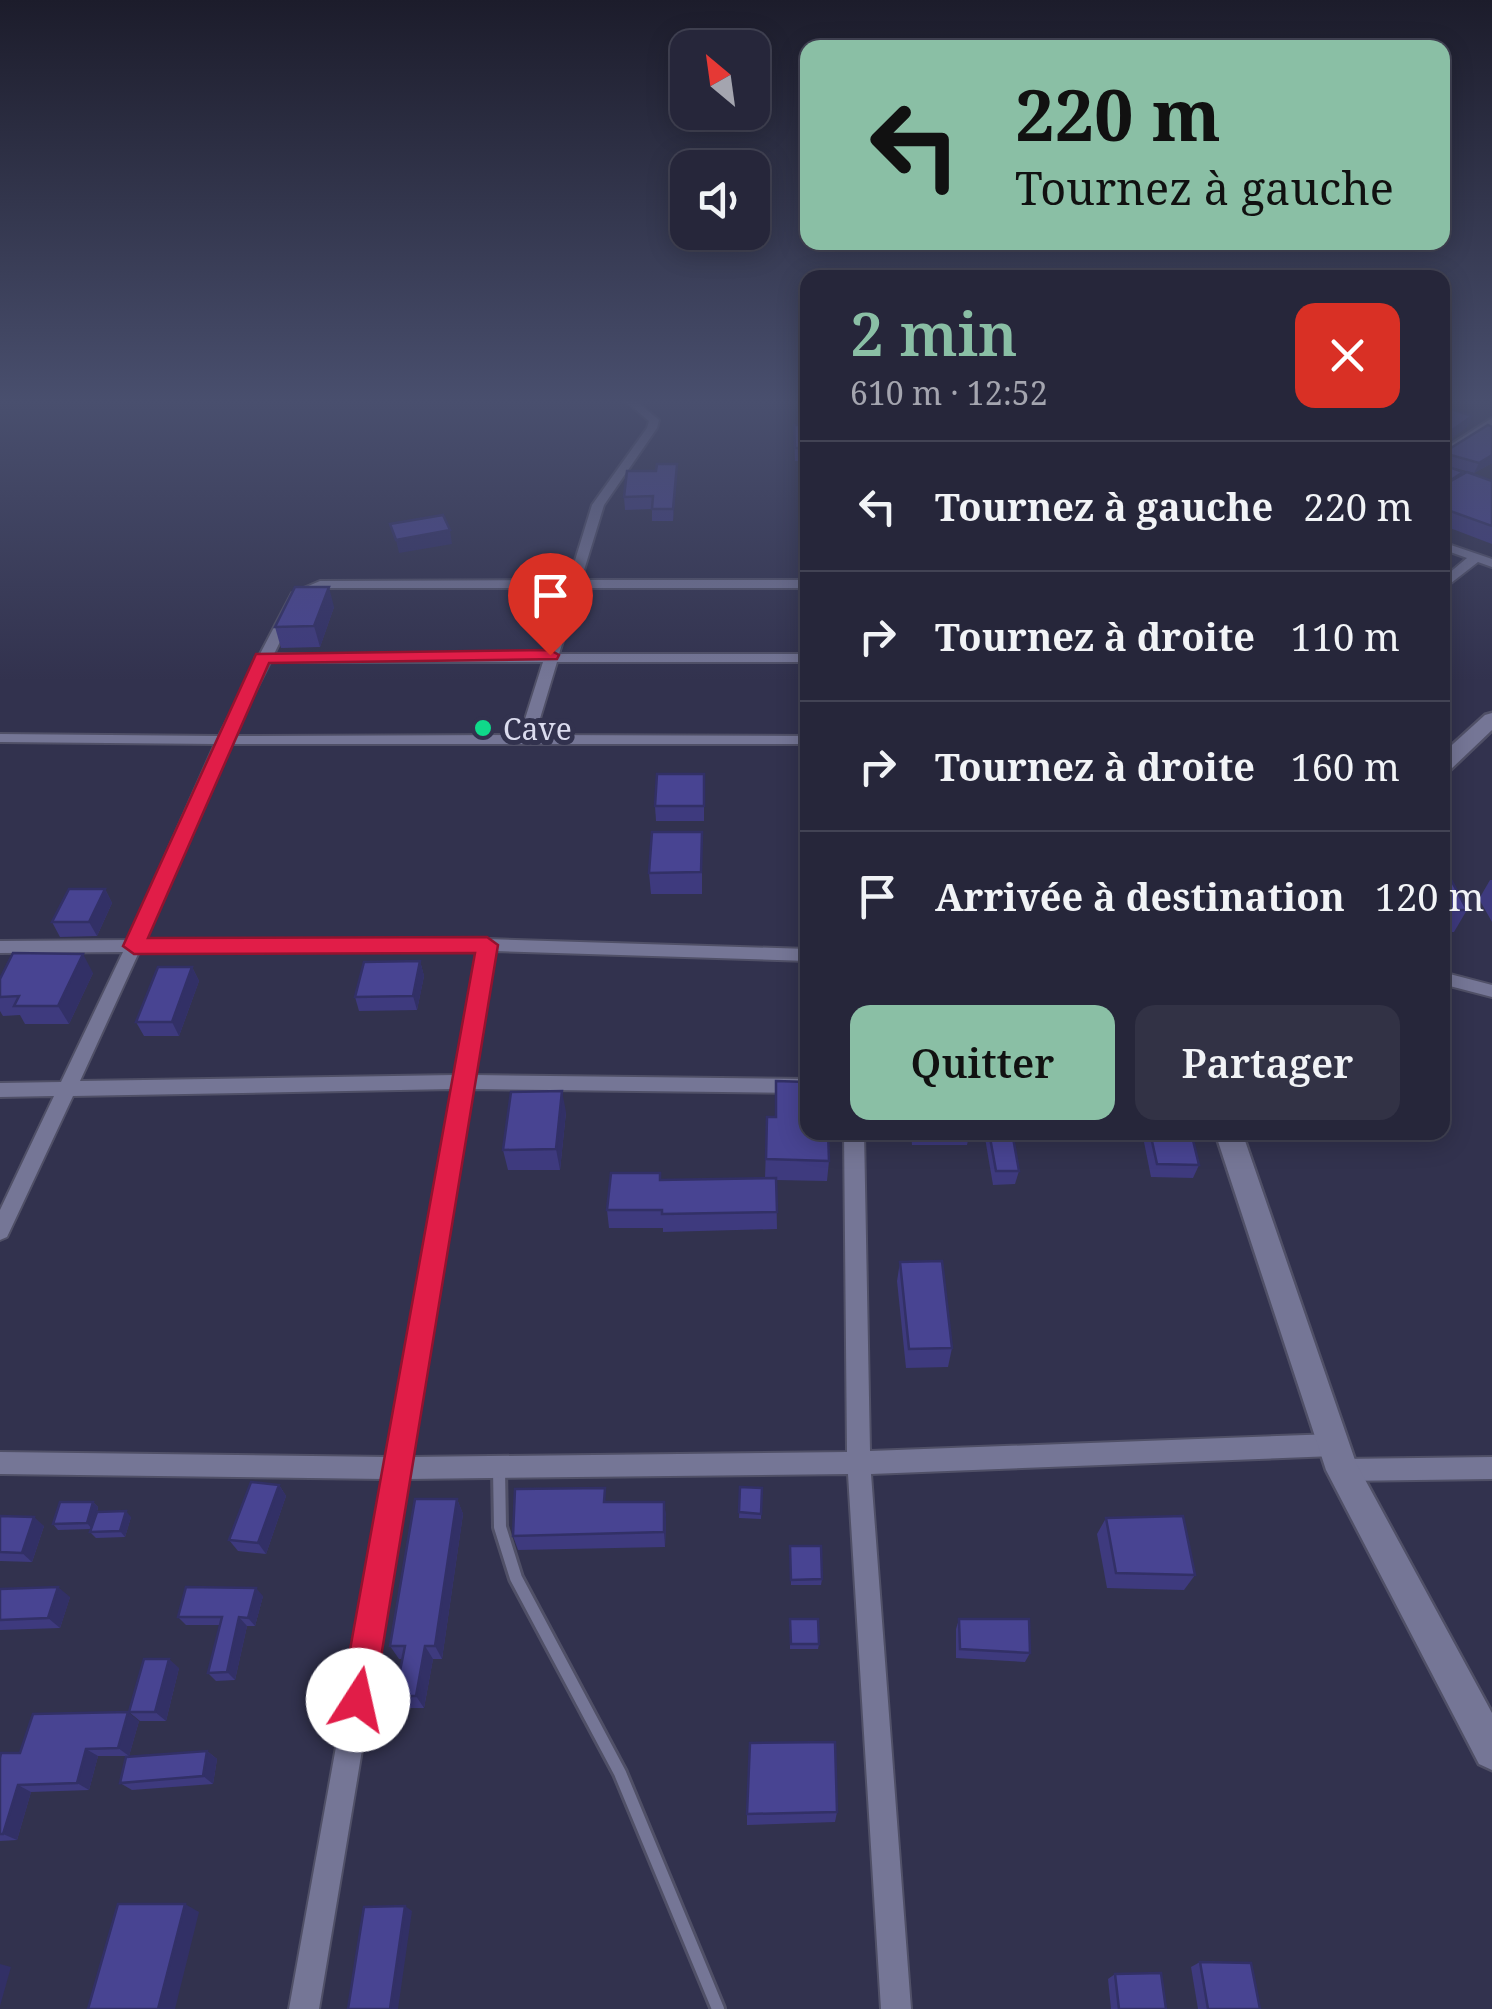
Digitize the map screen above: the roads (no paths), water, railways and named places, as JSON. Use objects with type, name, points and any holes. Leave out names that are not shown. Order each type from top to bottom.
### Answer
[{"type":"street","points":[[527,737],[550,655],[578,582],[598,504],[605,494]]},
{"type":"street","points":[[1450,548],[1492,563]]},
{"type":"street","points":[[1450,579],[1476,557]]},
{"type":"street","points":[[0,1230],[134,946],[222,742],[292,598],[306,588],[324,584],[800,584]]},
{"type":"street","points":[[262,658],[800,658]]},
{"type":"street","points":[[1450,758],[1492,719]]},
{"type":"street","points":[[0,738],[222,742],[527,737],[800,740]]},
{"type":"street","points":[[304,2009],[487,945]]},
{"type":"street","points":[[0,947],[487,945],[800,955]]},
{"type":"street","points":[[1450,981],[1490,994]]},
{"type":"street","points":[[0,1090],[464,1082],[800,1086]]},
{"type":"street","points":[[854,1140],[860,1463],[896,2009]]},
{"type":"street","points":[[1231,1140],[1338,1458],[1492,1751]]},
{"type":"street","points":[[0,1463],[398,1468],[1338,1458],[1492,1468]]},
{"type":"lane","points":[[499,1467],[500,1528],[516,1578],[620,1773],[718,2009]]},
{"type":"place","name":"Cave","points":[[483,728]]}]
